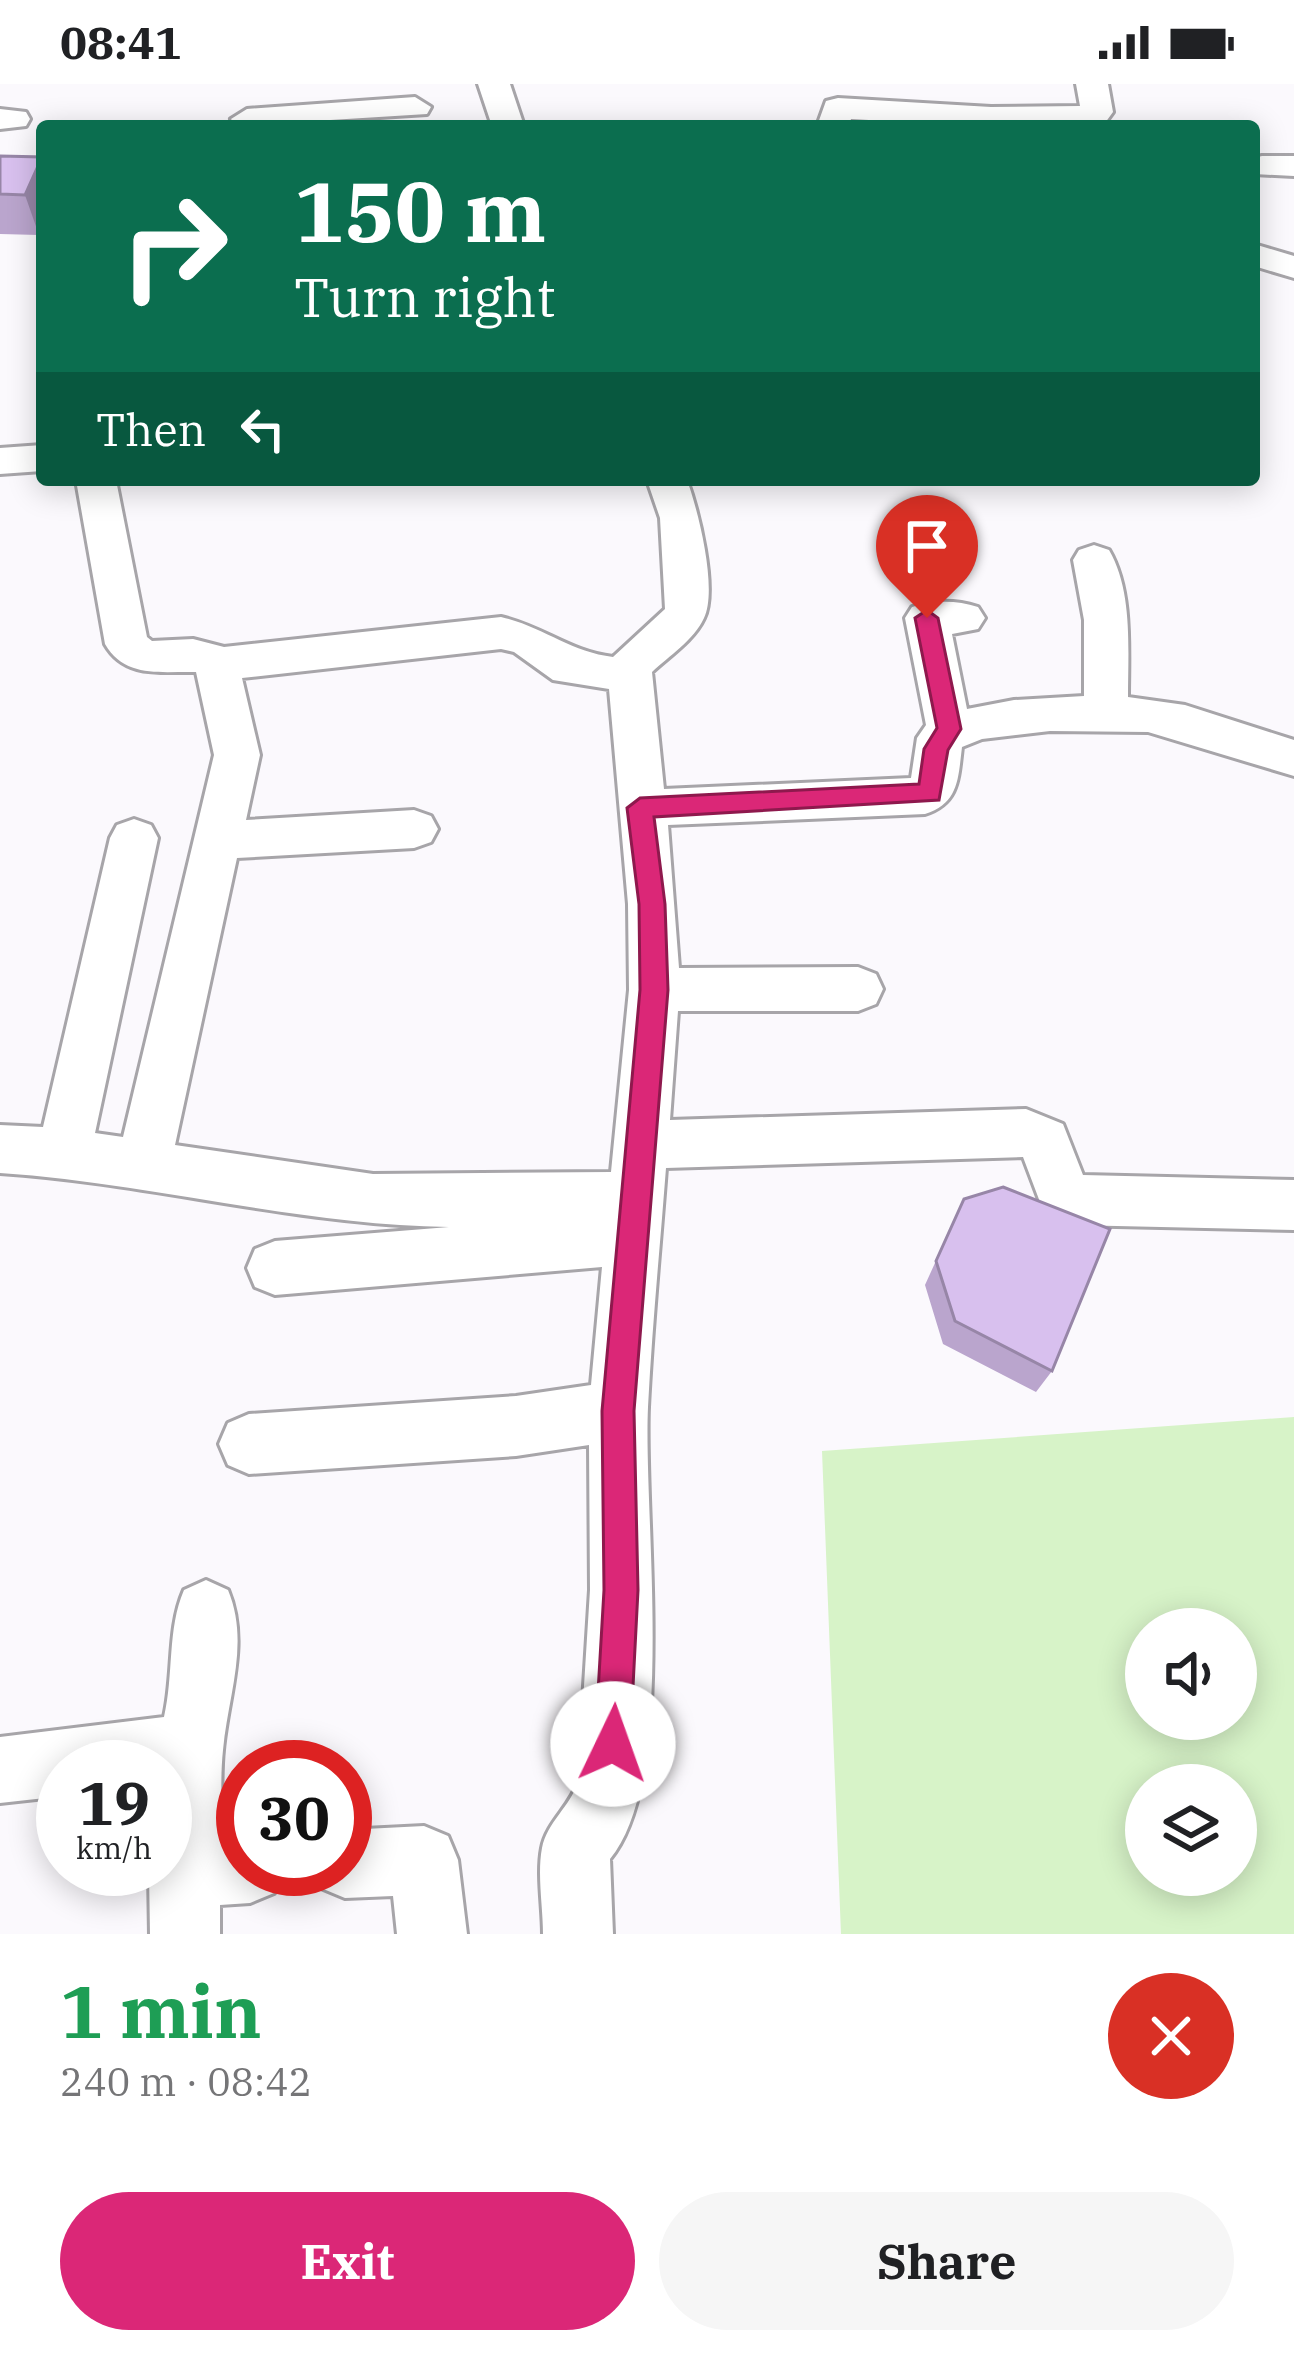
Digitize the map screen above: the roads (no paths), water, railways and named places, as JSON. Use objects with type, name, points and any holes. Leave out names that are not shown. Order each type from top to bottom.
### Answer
[{"type":"street","points":[[248,120],[260,84]]},
{"type":"street","points":[[494,84],[506,120]]},
{"type":"street","points":[[1026,120],[1093,116],[1097,112],[1092,84]]},
{"type":"street","points":[[828,106],[972,120]]},
{"type":"street","points":[[278,120],[415,107]]},
{"type":"street","points":[[1260,257],[1294,267]]},
{"type":"street","points":[[0,460],[36,458]]},
{"type":"street","points":[[97,486],[127,644],[138,656],[200,654],[218,664],[501,633],[527,639],[569,668],[629,674]]},
{"type":"street","points":[[578,1934],[576,1848],[601,1818],[610,1782],[621,1590],[618,1411],[654,990],[652,904],[629,674],[634,658],[686,613],[680,518],[669,486]]},
{"type":"street","points":[[1094,560],[1106,620],[1106,715]]},
{"type":"street","points":[[949,729],[927,618],[963,618]]},
{"type":"street","points":[[144,1162],[237,755],[218,664]]},
{"type":"street","points":[[640,808],[925,796],[933,789],[940,738],[949,729],[1004,716],[1169,718],[1294,758]]},
{"type":"street","points":[[221,840],[414,829]]},
{"type":"street","points":[[64,1151],[134,838]]},
{"type":"street","points":[[654,990],[858,989]]},
{"type":"street","points":[[275,1268],[636,1193],[1026,1132],[1044,1142],[1062,1192],[1072,1200],[1294,1205]]},
{"type":"street","points":[[0,1149],[64,1151],[144,1162],[339,1196],[422,1201],[636,1193]]},
{"type":"street","points":[[249,1444],[516,1426],[618,1411]]},
{"type":"street","points":[[192,1740],[204,1685],[206,1612]]},
{"type":"street","points":[[0,1769],[36,1765]]},
{"type":"street","points":[[372,1863],[424,1860],[433,1934]]},
{"type":"street","points":[[184,1903],[216,1887]]}]
